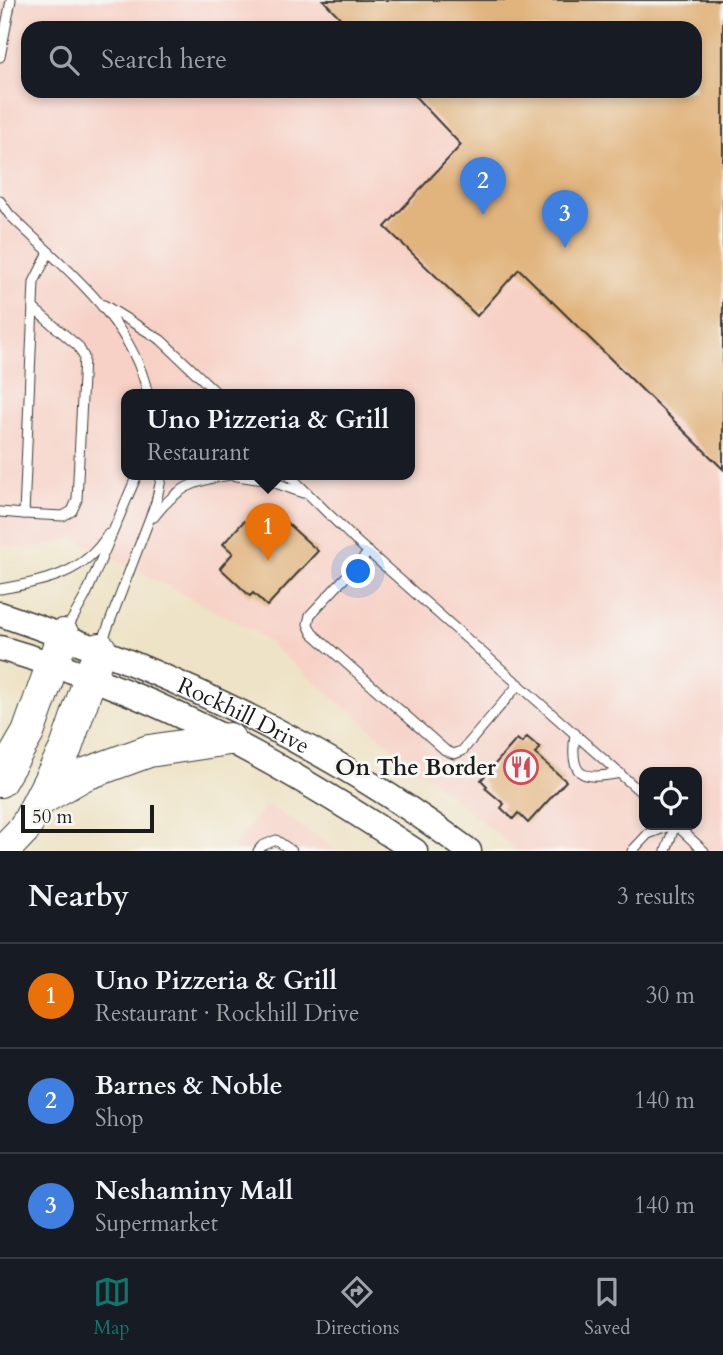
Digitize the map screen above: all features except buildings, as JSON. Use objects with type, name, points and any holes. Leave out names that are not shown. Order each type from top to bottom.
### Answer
[{"type":"highway","points":[[0,781],[27,733],[63,635]]},
{"type":"highway","points":[[3,851],[25,828],[66,748],[95,663]]},
{"type":"highway","points":[[41,799],[83,775],[149,751],[229,739]]},
{"type":"street","name":"Rockhill Drive","points":[[0,614],[63,635],[95,663],[339,801],[415,851]]},
{"type":"street","name":"Rockhill Drive","points":[[0,648],[51,665],[95,663],[187,686],[298,742],[409,809],[469,851]]},
{"type":"lane","points":[[0,57],[11,0]]},
{"type":"lane","points":[[0,201],[9,214],[97,300],[123,333],[133,349],[146,389]]},
{"type":"lane","points":[[24,514],[34,282],[48,253]]},
{"type":"lane","points":[[97,300],[161,340],[213,389]]},
{"type":"lane","points":[[0,512],[64,516],[72,511],[77,500],[84,357],[78,346],[33,307]]},
{"type":"lane","points":[[63,635],[86,595],[135,480]]},
{"type":"lane","points":[[95,663],[146,527],[160,480]]},
{"type":"lane","points":[[146,527],[167,500],[185,487],[205,480]]},
{"type":"lane","points":[[263,480],[309,495]]},
{"type":"lane","points":[[294,480],[369,552],[639,790]]},
{"type":"lane","points":[[0,589],[53,579],[88,559],[105,539],[131,493]]},
{"type":"lane","points":[[369,552],[310,615],[308,624],[312,633],[445,750],[454,754],[461,751],[519,684]]},
{"type":"lane","points":[[575,733],[572,758],[574,766],[586,776],[594,778],[620,773]]},
{"type":"lane","points":[[632,851],[648,834],[660,830]]},
{"type":"lane","points":[[666,851],[672,830]]},
{"type":"lane","points":[[680,830],[704,851]]},
{"type":"lane","points":[[258,851],[262,846],[276,840],[292,851]]},
{"type":"shaded area","points":[[0,0],[723,0],[723,851],[517,851],[254,631],[74,538],[29,550],[0,543]]},
{"type":"shaded area","points":[[266,804],[339,851],[232,851]]},
{"type":"place","name":"Barnes & Noble","points":[[483,215]]},
{"type":"place","name":"Neshaminy Mall","points":[[565,248]]},
{"type":"place","name":"Uno Pizzeria & Grill","points":[[268,561]]},
{"type":"place","name":"On The Border","points":[[521,767]]}]
